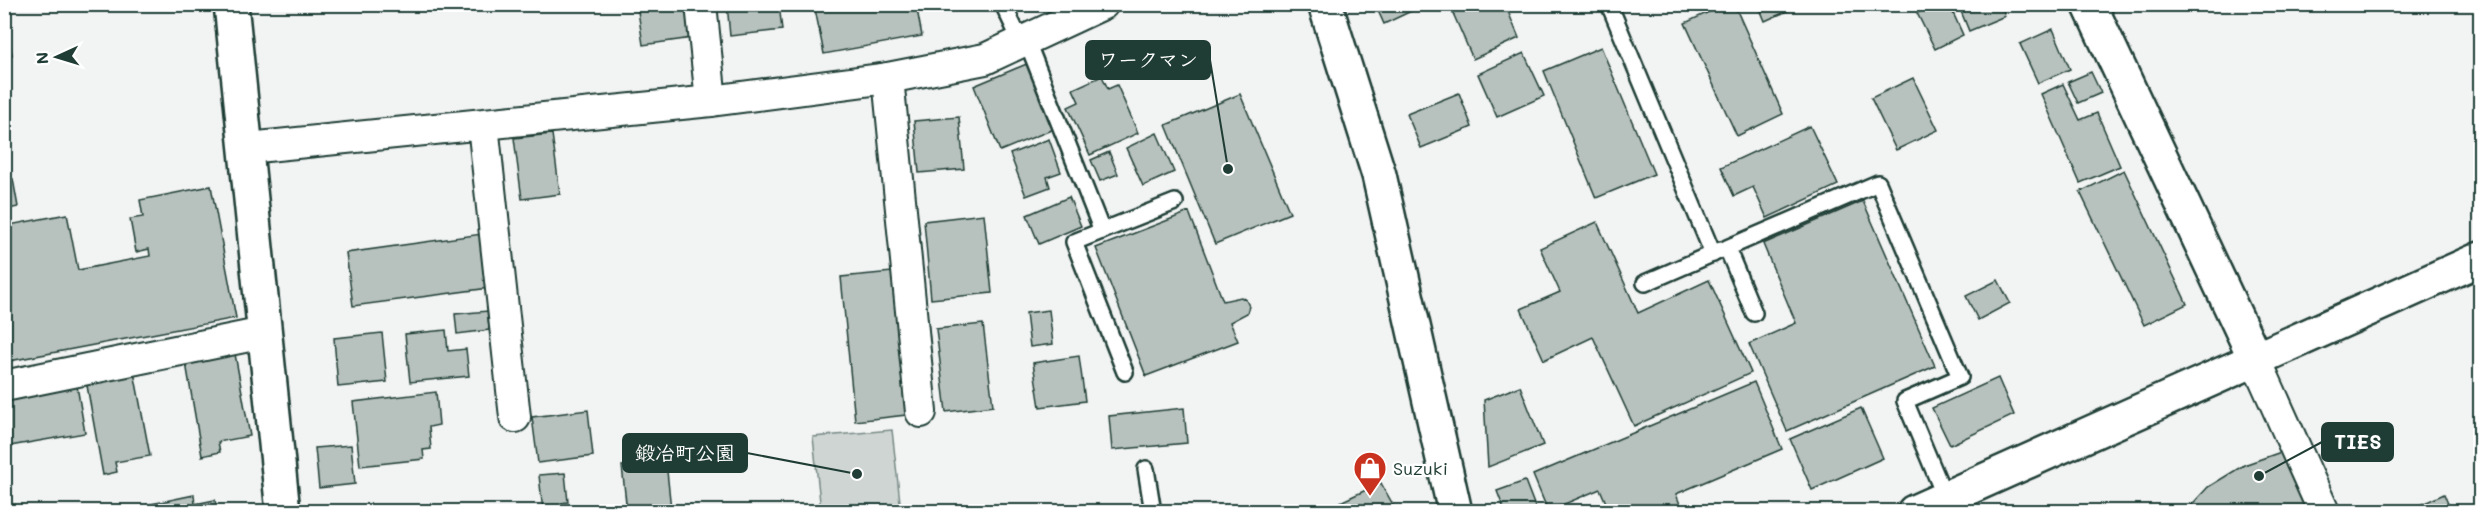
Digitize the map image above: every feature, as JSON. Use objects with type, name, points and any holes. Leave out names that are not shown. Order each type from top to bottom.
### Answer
[{"type":"street","points":[[231,4],[283,512]]},
{"type":"street","points":[[701,4],[711,101]]},
{"type":"street","points":[[1324,4],[1379,175],[1455,512]]},
{"type":"street","points":[[2089,4],[2255,358],[2324,512]]},
{"type":"street","points":[[247,148],[711,101],[888,78],[985,58],[1091,7]]},
{"type":"street","points":[[888,78],[921,412]]},
{"type":"street","points":[[483,125],[515,417]]},
{"type":"street","points":[[1914,512],[2481,259]]},
{"type":"street","points":[[4,386],[264,333]]},
{"type":"lane","points":[[1004,4],[1023,41],[1102,231]]},
{"type":"lane","points":[[1609,4],[1720,251],[1754,313]]},
{"type":"lane","points":[[1645,283],[1878,183],[1960,377],[1905,401],[1945,498]]},
{"type":"lane","points":[[1125,372],[1074,242],[1175,202]]},
{"type":"lane","points":[[1146,469],[1153,512]]},
{"type":"shaded area","points":[[892,430],[901,511],[821,511],[813,437]]},
{"type":"building","points":[[637,4],[687,4],[692,38],[643,45]]},
{"type":"building","points":[[727,4],[779,4],[782,30],[730,36]]},
{"type":"building","points":[[814,4],[916,4],[922,36],[824,54]]},
{"type":"building","points":[[1375,4],[1426,4],[1384,24]]},
{"type":"building","points":[[1449,4],[1505,4],[1519,38],[1473,59]]},
{"type":"building","points":[[1726,4],[1734,4],[1783,114],[1737,136],[1685,23]]},
{"type":"building","points":[[1758,4],[1803,4],[1765,21]]},
{"type":"building","points":[[1935,4],[1949,4],[1963,35],[1935,49],[1917,13]]},
{"type":"building","points":[[1958,4],[2001,4],[2005,16],[1969,31]]},
{"type":"building","points":[[4,7],[12,55],[4,57]]},
{"type":"building","points":[[2053,29],[2070,69],[2038,83],[2020,44]]},
{"type":"building","points":[[1601,47],[1654,174],[1596,198],[1544,71]]},
{"type":"building","points":[[1524,53],[1544,96],[1497,117],[1478,74]]},
{"type":"building","points":[[1029,63],[1056,128],[1000,151],[974,86]]},
{"type":"building","points":[[2091,72],[2101,93],[2078,103],[2068,82]]},
{"type":"building","points":[[1102,76],[1108,89],[1117,85],[1138,133],[1090,155],[1068,107],[1079,102],[1073,89]]},
{"type":"building","points":[[1913,78],[1938,130],[1896,150],[1871,98]]},
{"type":"building","points":[[2063,84],[2080,120],[2097,113],[2120,166],[2080,183],[2041,94]]},
{"type":"building","points":[[1459,93],[1472,127],[1421,148],[1407,114]]},
{"type":"building","points":[[1240,94],[1290,213],[1215,244],[1166,125]]},
{"type":"building","points":[[959,117],[964,169],[919,173],[914,121]]},
{"type":"building","points":[[1810,126],[1838,185],[1767,218],[1753,187],[1734,196],[1721,167]]},
{"type":"building","points":[[1157,133],[1174,172],[1143,186],[1126,148]]},
{"type":"building","points":[[552,134],[560,194],[522,199],[514,138]]},
{"type":"building","points":[[1049,139],[1061,172],[1047,177],[1050,187],[1026,196],[1010,154]]},
{"type":"building","points":[[1109,152],[1118,174],[1100,181],[1091,160]]},
{"type":"building","points":[[2124,170],[2187,304],[2144,325],[2080,192]]},
{"type":"building","points":[[13,179],[18,207],[4,210],[4,181]]},
{"type":"building","points":[[211,186],[236,318],[4,362],[4,226],[67,214],[78,270],[150,256],[149,249],[136,252],[130,219],[143,217],[140,200]]},
{"type":"building","points":[[1069,197],[1081,226],[1039,244],[1027,215]]},
{"type":"building","points":[[1863,201],[1935,366],[1787,431],[1749,344],[1796,323],[1763,244]]},
{"type":"building","points":[[1189,212],[1223,301],[1241,297],[1249,306],[1247,313],[1230,322],[1238,341],[1146,376],[1096,248]]},
{"type":"building","points":[[984,214],[992,293],[931,299],[924,221]]},
{"type":"building","points":[[1597,222],[1638,313],[1709,280],[1751,373],[1634,426],[1593,337],[1544,360],[1521,309],[1560,292],[1540,248]]},
{"type":"building","points":[[482,234],[489,288],[353,306],[346,253]]},
{"type":"building","points":[[892,272],[906,415],[855,421],[841,277]]},
{"type":"building","points":[[1998,280],[2010,303],[1978,320],[1966,296]]},
{"type":"building","points":[[1049,310],[1053,344],[1030,347],[1026,313]]},
{"type":"building","points":[[488,311],[489,330],[457,334],[455,314]]},
{"type":"building","points":[[983,324],[993,406],[946,412],[936,329]]},
{"type":"building","points":[[446,330],[448,351],[466,349],[469,376],[410,382],[405,334]]},
{"type":"building","points":[[382,333],[387,382],[338,387],[334,338]]},
{"type":"building","points":[[235,354],[250,436],[218,442],[220,452],[202,456],[186,363]]},
{"type":"building","points":[[1079,356],[1085,401],[1040,407],[1033,363]]},
{"type":"building","points":[[134,372],[150,456],[115,462],[117,472],[103,475],[86,380]]},
{"type":"building","points":[[1998,378],[2014,415],[1950,445],[1932,408]]},
{"type":"building","points":[[1754,382],[1782,449],[1676,494],[1683,512],[1610,512],[1600,489],[1548,511],[1533,475]]},
{"type":"building","points":[[77,386],[85,433],[4,447],[4,398]]},
{"type":"building","points":[[1520,386],[1543,445],[1488,467],[1484,400]]},
{"type":"building","points":[[436,392],[439,425],[429,427],[431,449],[423,450],[424,459],[360,466],[353,402]]},
{"type":"building","points":[[1184,408],[1187,443],[1112,450],[1109,416]]},
{"type":"building","points":[[1861,408],[1883,458],[1812,490],[1790,439]]},
{"type":"building","points":[[588,410],[593,456],[538,463],[532,417]]},
{"type":"building","points":[[351,445],[355,484],[319,488],[315,448]]},
{"type":"building","points":[[2281,452],[2308,512],[2185,512],[2208,487],[2244,465]]},
{"type":"building","points":[[666,462],[671,509],[627,512],[622,466]]},
{"type":"building","points":[[565,473],[568,502],[561,503],[561,512],[543,512],[539,475]]},
{"type":"building","points":[[1525,481],[1537,512],[1505,512],[1497,491]]},
{"type":"building","name":"Suzuki","points":[[1381,483],[1397,512],[1319,512]]},
{"type":"building","points":[[2444,494],[2451,511],[2421,512],[2418,506]]},
{"type":"building","points":[[194,495],[195,504],[215,500],[217,512],[147,512],[146,505]]},
{"type":"place","name":"ワークマン","points":[[1228,169]]},
{"type":"place","name":"鍛冶町公園","points":[[857,474]]},
{"type":"place","name":"TIES","points":[[2259,476]]},
{"type":"place","name":"Suzuki","points":[[1370,497]]}]
